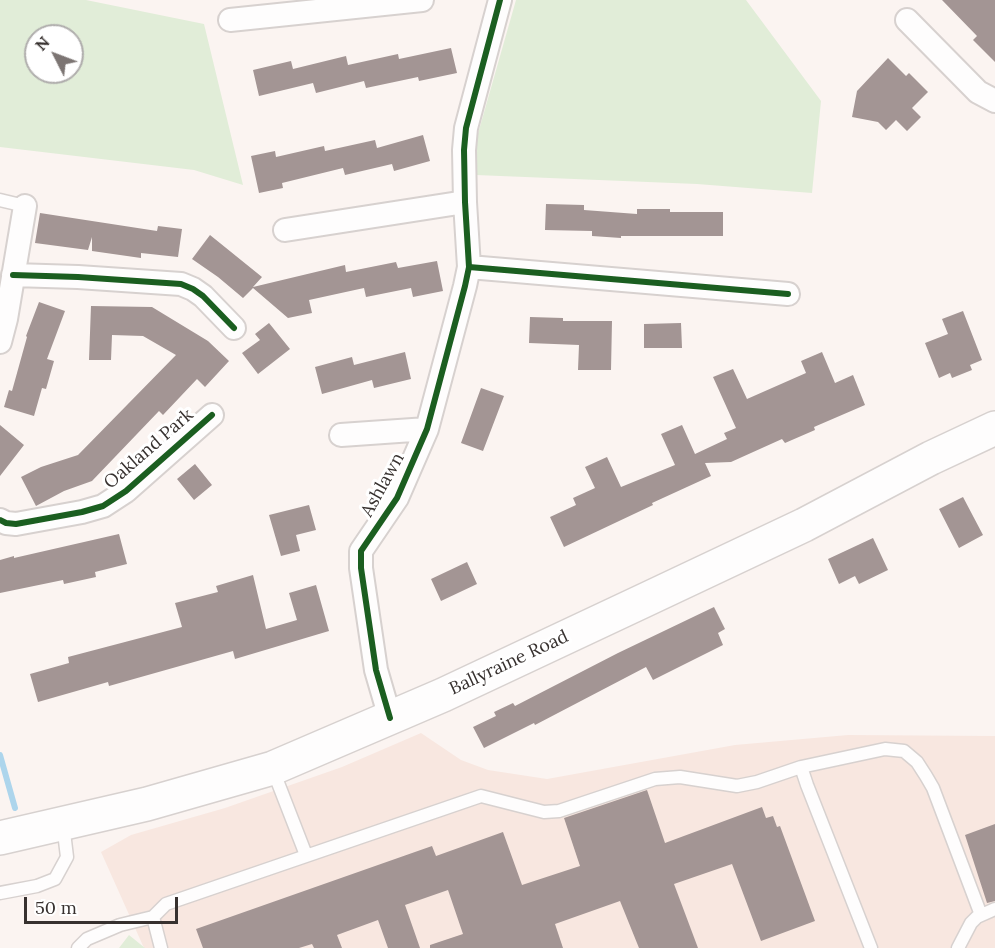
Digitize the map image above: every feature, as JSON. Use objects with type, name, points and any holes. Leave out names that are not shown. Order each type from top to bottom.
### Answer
[{"type":"main road","name":"Ballyraine Road","points":[[0,838],[147,804],[273,768],[390,718],[804,525],[931,458],[995,428]]},
{"type":"street","points":[[230,21],[422,0]]},
{"type":"street","name":"Ashlawn","points":[[390,718],[376,670],[361,568],[361,551],[397,498],[427,429],[469,267],[465,202],[466,128],[500,0]]},
{"type":"street","points":[[907,20],[978,92],[995,101]]},
{"type":"street","points":[[285,230],[465,202]]},
{"type":"street","points":[[0,342],[26,206]]},
{"type":"street","points":[[469,267],[788,294]]},
{"type":"street","points":[[13,275],[78,276],[181,284],[203,296],[234,328]]},
{"type":"street","name":"Oakland Park","points":[[0,520],[16,524],[103,506],[126,491],[212,415]]},
{"type":"street","name":"Ashlawn","points":[[341,435],[427,429]]},
{"type":"lane","points":[[0,200],[26,206]]},
{"type":"lane","points":[[78,948],[87,939],[120,925],[153,917],[166,904],[481,796],[544,812],[559,811],[655,779],[680,777],[737,786],[757,782],[801,767],[885,749],[904,751],[917,762],[933,788],[981,915]]},
{"type":"lane","points":[[801,767],[870,945]]},
{"type":"lane","points":[[273,768],[306,855]]},
{"type":"lane","points":[[0,893],[37,886],[55,879],[67,857],[63,824]]},
{"type":"lane","points":[[958,948],[971,923],[981,915],[995,909]]},
{"type":"lane","points":[[153,917],[161,948]]},
{"type":"shaded area","points":[[421,733],[461,760],[488,770],[547,779],[735,745],[848,735],[995,736],[995,948],[144,948],[101,852],[131,835],[225,808],[342,767]]},
{"type":"green space","points":[[0,0],[86,0],[204,24],[243,185],[194,170],[0,147]]},
{"type":"green space","points":[[516,0],[746,0],[821,101],[812,193],[697,184],[476,175],[477,137]]},
{"type":"green space","points":[[129,935],[145,948],[119,948]]},
{"type":"building","points":[[942,0],[995,0],[995,62],[973,40],[977,36]]},
{"type":"building","points":[[451,48],[457,73],[419,81],[418,77],[366,88],[364,81],[316,93],[313,83],[259,96],[253,70],[291,61],[293,69],[346,56],[348,65],[398,54],[399,59]]},
{"type":"building","points":[[888,58],[906,76],[909,73],[928,92],[912,108],[921,117],[907,131],[896,120],[886,130],[878,122],[852,117],[857,91]]},
{"type":"building","points":[[423,135],[430,161],[394,171],[392,164],[345,175],[343,168],[282,183],[283,188],[259,193],[251,156],[275,151],[276,157],[324,146],[325,151],[375,140],[377,148]]},
{"type":"building","points":[[546,204],[584,205],[584,210],[637,214],[637,209],[670,209],[670,212],[723,212],[723,236],[621,236],[621,238],[592,236],[592,231],[545,230]]},
{"type":"building","points":[[40,213],[157,231],[158,226],[182,229],[178,257],[141,253],[141,258],[92,251],[92,237],[88,250],[35,243]]},
{"type":"building","points":[[210,235],[262,277],[253,287],[345,265],[346,272],[396,262],[398,268],[437,261],[443,291],[413,297],[411,288],[366,297],[364,288],[309,300],[312,313],[288,318],[253,288],[243,298],[192,259]]},
{"type":"building","points":[[39,302],[65,311],[47,359],[54,361],[46,389],[42,388],[34,416],[4,407],[9,390],[12,391],[26,336]]},
{"type":"building","points":[[91,306],[152,307],[208,341],[229,361],[205,387],[197,379],[163,415],[159,411],[92,481],[64,491],[36,506],[21,477],[41,467],[78,455],[176,355],[143,336],[112,335],[111,360],[89,360]]},
{"type":"building","points":[[963,311],[982,360],[970,365],[972,370],[952,378],[950,373],[939,378],[925,343],[948,334],[942,319]]},
{"type":"building","points":[[530,317],[563,318],[563,321],[612,321],[611,370],[578,370],[579,345],[529,343]]},
{"type":"building","points":[[269,323],[290,349],[258,374],[242,353],[260,340],[255,334]]},
{"type":"building","points":[[681,323],[682,348],[644,348],[644,324]]},
{"type":"building","points":[[405,352],[411,379],[374,388],[372,380],[322,394],[315,367],[352,357],[354,365]]},
{"type":"building","points":[[822,352],[835,383],[853,375],[865,405],[814,427],[815,430],[785,443],[782,439],[731,462],[705,463],[711,476],[564,547],[550,517],[576,505],[573,498],[595,488],[585,467],[607,457],[621,487],[675,465],[661,434],[682,425],[695,454],[727,439],[724,433],[736,428],[713,377],[733,369],[747,399],[806,373],[801,361]]},
{"type":"building","points":[[481,388],[504,396],[483,451],[461,443]]},
{"type":"building","points":[[0,425],[24,445],[0,476]]},
{"type":"building","points":[[195,464],[212,485],[194,500],[177,479]]},
{"type":"building","points":[[963,497],[983,535],[959,548],[939,509]]},
{"type":"building","points":[[309,505],[316,530],[296,535],[300,551],[281,556],[269,515]]},
{"type":"building","points":[[119,534],[127,564],[95,572],[96,577],[64,584],[63,580],[0,593],[0,560]]},
{"type":"building","points":[[873,538],[888,570],[859,584],[855,576],[839,584],[828,559]]},
{"type":"building","points":[[467,562],[477,584],[441,601],[431,579]]},
{"type":"building","points":[[253,575],[266,629],[297,620],[289,593],[316,585],[329,631],[235,659],[233,651],[109,686],[108,682],[38,702],[30,674],[69,663],[68,657],[182,627],[175,603],[218,592],[216,586]]},
{"type":"building","points":[[714,607],[725,629],[718,633],[723,645],[653,680],[646,667],[535,725],[534,723],[484,748],[473,727],[496,716],[494,712],[513,703],[515,706]]},
{"type":"building","points":[[647,790],[665,843],[762,807],[766,818],[773,816],[777,827],[780,826],[815,921],[761,941],[732,864],[674,884],[698,948],[639,948],[620,901],[555,924],[563,948],[430,948],[430,945],[463,934],[448,890],[405,905],[420,948],[388,948],[378,920],[337,935],[342,948],[314,948],[312,944],[299,948],[203,948],[196,929],[432,846],[436,856],[503,832],[522,885],[580,866],[564,818]]},
{"type":"building","points":[[995,824],[995,901],[987,903],[965,835]]},
{"type":"waterway","points":[[0,755],[15,808]]},
{"type":"cycle path","points":[[390,718],[376,670],[361,568],[361,551],[397,498],[427,429],[465,286],[469,267],[465,202],[466,128],[500,0]]},
{"type":"cycle path","points":[[469,267],[788,294]]},
{"type":"cycle path","points":[[13,275],[181,284],[203,296],[234,328]]},
{"type":"cycle path","points":[[0,520],[16,524],[103,506],[126,491],[212,415]]}]
